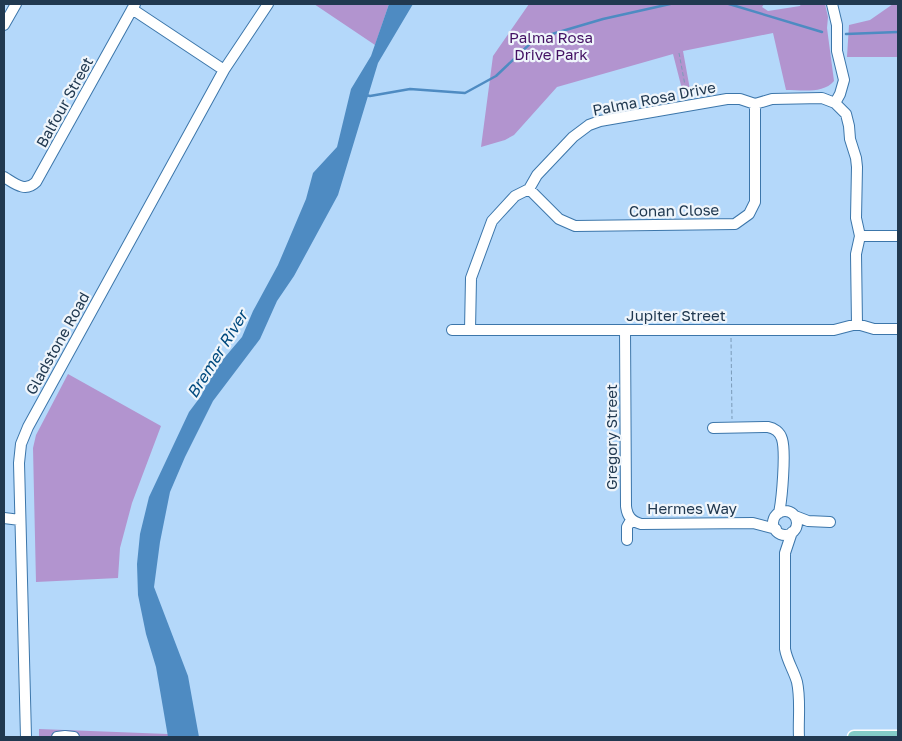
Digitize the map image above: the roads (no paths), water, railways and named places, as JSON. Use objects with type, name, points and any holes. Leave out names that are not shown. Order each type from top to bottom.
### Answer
[{"type":"main road","points":[[854,737],[898,737]]},
{"type":"street","points":[[5,21],[16,4]]},
{"type":"street","name":"Gladstone Road","points":[[26,737],[20,520],[19,459],[21,444],[26,431],[224,70],[268,4]]},
{"type":"street","points":[[832,4],[837,25],[837,51],[844,80],[840,94],[835,102],[846,114],[850,139],[856,158],[856,218],[860,236],[856,254],[857,324]]},
{"type":"street","points":[[134,6],[224,70]]},
{"type":"street","name":"Balfour Street","points":[[4,178],[24,188],[32,186],[36,182],[134,6]]},
{"type":"street","name":"Palma Rosa Drive","points":[[470,330],[471,278],[492,221],[515,196],[529,189],[537,174],[573,137],[589,125],[611,119],[727,99],[740,99],[755,104],[772,99],[822,98],[835,102]]},
{"type":"street","name":"Conan Close","points":[[529,189],[559,219],[575,226],[735,224],[749,214],[755,202],[755,104]]},
{"type":"street","points":[[860,236],[898,236]]},
{"type":"street","name":"Jupiter Street","points":[[452,330],[834,330],[857,324],[874,329],[898,329]]},
{"type":"street","name":"Gregory Street","points":[[625,330],[626,512],[631,520],[627,527],[627,540]]},
{"type":"street","points":[[713,428],[768,427],[779,434],[783,442],[785,514],[797,523],[785,553]]},
{"type":"street","points":[[785,514],[815,522],[830,522]]},
{"type":"street","points":[[785,514],[774,522],[785,553],[786,649],[787,658],[795,676],[798,690],[798,737]]},
{"type":"street","name":"Hermes Way","points":[[631,520],[641,524],[753,523],[785,514]]},
{"type":"street","points":[[4,518],[20,520]]},
{"type":"street","points":[[777,530],[785,534],[815,522]]},
{"type":"street","name":"Hermes Way","points":[[753,523],[777,530]]},
{"type":"street","points":[[56,737],[74,737]]},
{"type":"water","name":"Bremer River","points":[[389,4],[413,4],[378,63],[338,195],[294,276],[277,301],[260,339],[213,401],[170,492],[160,542],[154,587],[188,676],[199,737],[168,737],[156,667],[146,634],[138,595],[137,564],[140,534],[149,497],[189,412],[201,396],[214,370],[242,337],[253,311],[278,265],[306,199],[313,173],[337,147],[351,89],[371,56]]},
{"type":"waterway","points":[[366,95],[370,96],[410,89],[465,93],[496,76],[535,39],[603,19],[670,4]]},
{"type":"waterway","points":[[729,4],[822,32]]},
{"type":"waterway","points":[[846,34],[898,32]]},
{"type":"park label","name":"Palma Rosa Drive Park","points":[[551,46]]}]
